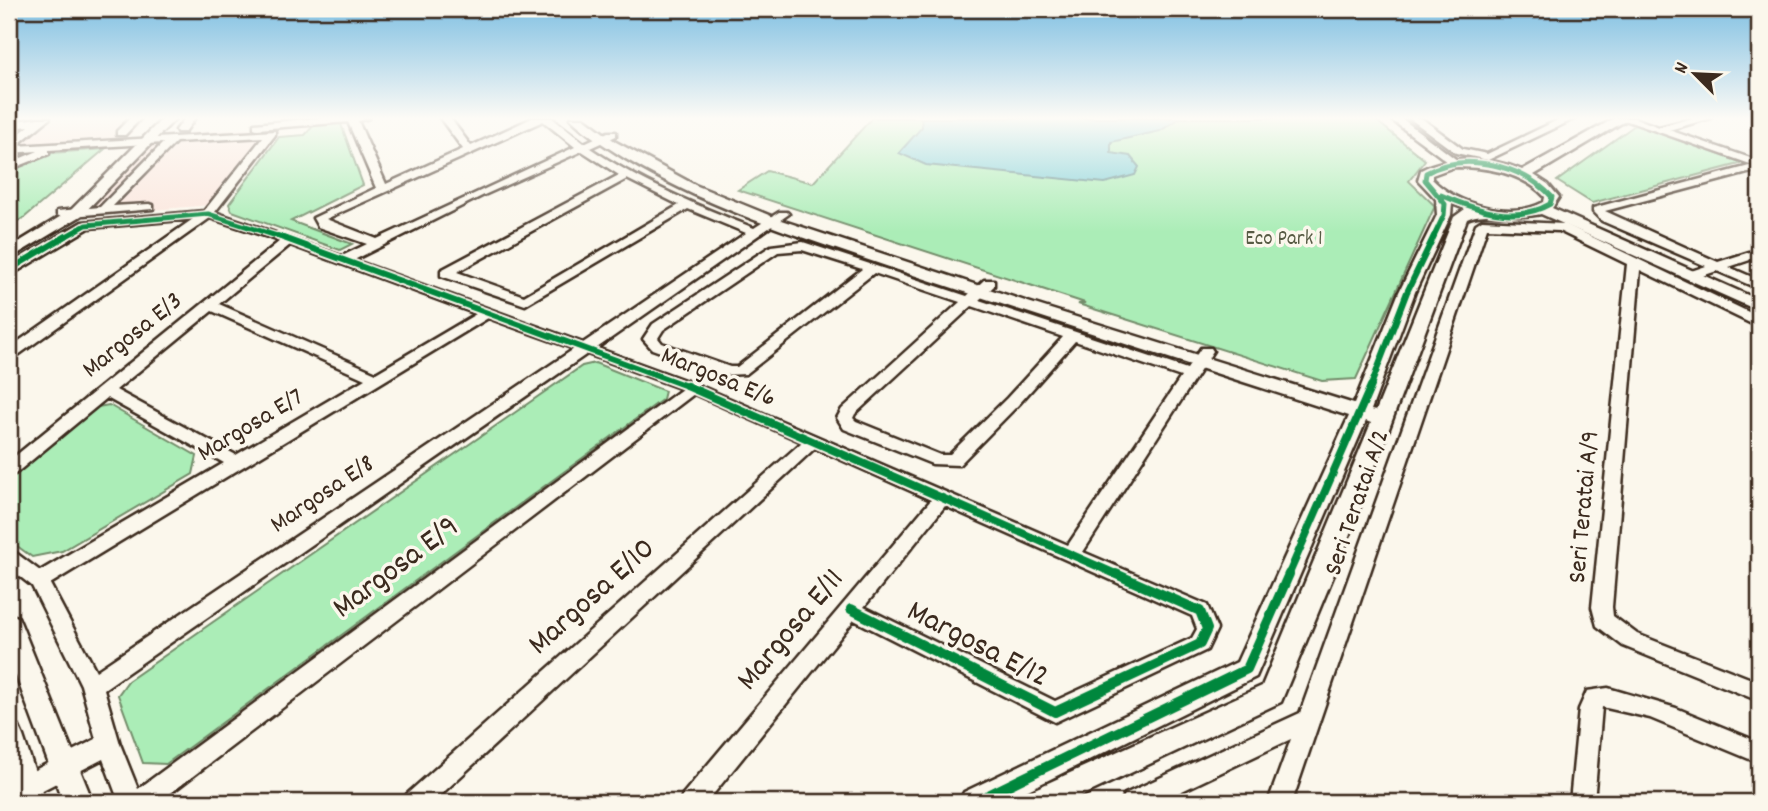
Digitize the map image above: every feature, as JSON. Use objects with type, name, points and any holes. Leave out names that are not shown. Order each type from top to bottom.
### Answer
[{"type":"street","points":[[9,167],[36,156]]},
{"type":"street","points":[[9,254],[69,213],[117,156]]},
{"type":"street","points":[[102,211],[156,156]]},
{"type":"street","points":[[9,355],[214,209],[254,156]]},
{"type":"street","points":[[368,156],[382,188]]},
{"type":"street","points":[[377,243],[322,224],[319,218],[456,156]]},
{"type":"street","points":[[343,260],[559,156]]},
{"type":"street","points":[[596,156],[687,205],[757,233]]},
{"type":"street","points":[[638,156],[673,178],[979,292],[1072,336],[1190,375]]},
{"type":"street","points":[[1445,156],[1455,163]]},
{"type":"street","points":[[1503,169],[1536,156]]},
{"type":"street","points":[[1524,175],[1558,156]]},
{"type":"street","points":[[1732,156],[1759,166]]},
{"type":"street","points":[[9,160],[29,159]]},
{"type":"street","points":[[1546,207],[1552,197],[1547,190],[1524,175],[1503,169],[1455,163],[1441,164],[1426,173],[1431,187],[1441,195],[1482,215],[1554,225],[1759,322]]},
{"type":"street","points":[[1759,166],[1600,209],[1598,213],[1759,285]]},
{"type":"street","points":[[628,175],[446,273],[525,302],[687,205]]},
{"type":"street","points":[[974,802],[1247,669],[1362,407],[1407,292],[1444,215],[1447,205],[1441,195]]},
{"type":"street","points":[[1038,802],[1272,694],[1330,555],[1461,217],[1514,213],[1546,207],[1759,299]]},
{"type":"street","points":[[9,270],[86,225],[190,215],[214,209]]},
{"type":"street","name":"Margosa E/6","points":[[69,213],[214,209],[288,241],[693,388],[1200,611]]},
{"type":"street","points":[[9,245],[69,213]]},
{"type":"street","name":"Seri Teratai A/2","points":[[1280,802],[1364,569],[1482,215]]},
{"type":"street","name":"Margosa E/8","points":[[92,685],[778,218]]},
{"type":"street","name":"Margosa E/3","points":[[9,470],[288,241]]},
{"type":"street","points":[[871,269],[741,371],[729,372],[657,346],[650,339],[651,334],[775,249],[803,246],[871,269],[979,292],[1203,356],[1385,414]]},
{"type":"street","points":[[1697,274],[1759,253]]},
{"type":"street","name":"Seri Teratai A/9","points":[[1634,262],[1602,607],[1604,620],[1630,640],[1759,692]]},
{"type":"street","points":[[1697,274],[1759,306]]},
{"type":"street","points":[[979,292],[848,412],[845,418],[850,425],[943,462],[953,461],[1072,336]]},
{"type":"street","points":[[210,305],[377,379]]},
{"type":"street","name":"Margosa E/7","points":[[39,582],[487,313]]},
{"type":"street","points":[[1072,553],[1203,356]]},
{"type":"street","name":"Margosa E/9","points":[[140,802],[693,388]]},
{"type":"street","points":[[105,390],[237,463]]},
{"type":"street","name":"Margosa E/10","points":[[416,802],[813,441]]},
{"type":"street","name":"Margosa E/11","points":[[692,802],[941,499]]},
{"type":"street","points":[[1303,544],[1330,555]]},
{"type":"street","points":[[9,558],[39,582],[92,685],[109,744],[131,802]]},
{"type":"street","name":"Margosa E/12","points":[[851,609],[1055,712],[1200,644],[1207,629],[1200,611]]},
{"type":"street","points":[[9,624],[78,802]]},
{"type":"street","points":[[1258,644],[1287,657]]},
{"type":"street","points":[[1582,802],[1590,709],[1595,698],[1614,695],[1749,748]]},
{"type":"street","points":[[1134,802],[1308,720]]},
{"type":"street","points":[[9,736],[28,795],[65,767],[109,744]]},
{"type":"shaded area","points":[[141,156],[259,156],[222,204],[81,216]]},
{"type":"green space","points":[[44,156],[97,156],[25,217],[9,226],[9,170]]},
{"type":"green space","points":[[265,156],[352,156],[363,185],[291,221],[352,244],[340,250],[232,211],[229,204]]},
{"type":"green space","name":"Eco Park 1","points":[[838,156],[1420,156],[1425,160],[1409,181],[1435,206],[1356,379],[1322,381],[1078,304],[1085,303],[738,190],[767,171],[813,183]]},
{"type":"green space","points":[[1592,156],[1723,156],[1743,163],[1592,203],[1557,181]]},
{"type":"green space","points":[[595,363],[665,391],[663,399],[166,764],[143,763],[118,695],[128,681],[582,366]]},
{"type":"green space","points":[[109,405],[197,456],[193,474],[62,551],[32,557],[9,540],[9,477],[92,408]]},
{"type":"water","points":[[905,156],[1129,156],[1139,167],[1135,175],[1105,183],[926,165]]},
{"type":"cycle path","points":[[974,802],[1247,669],[1360,413],[1407,292],[1444,215],[1443,199],[1425,180],[1426,173],[1438,166],[1454,163],[1492,166],[1529,178],[1552,197],[1550,204],[1538,210],[1511,214],[1466,205],[1441,195]]},
{"type":"cycle path","points":[[9,270],[86,225],[208,214],[252,227],[693,388],[1200,611],[1207,629],[1200,644],[1055,712],[851,609]]}]
